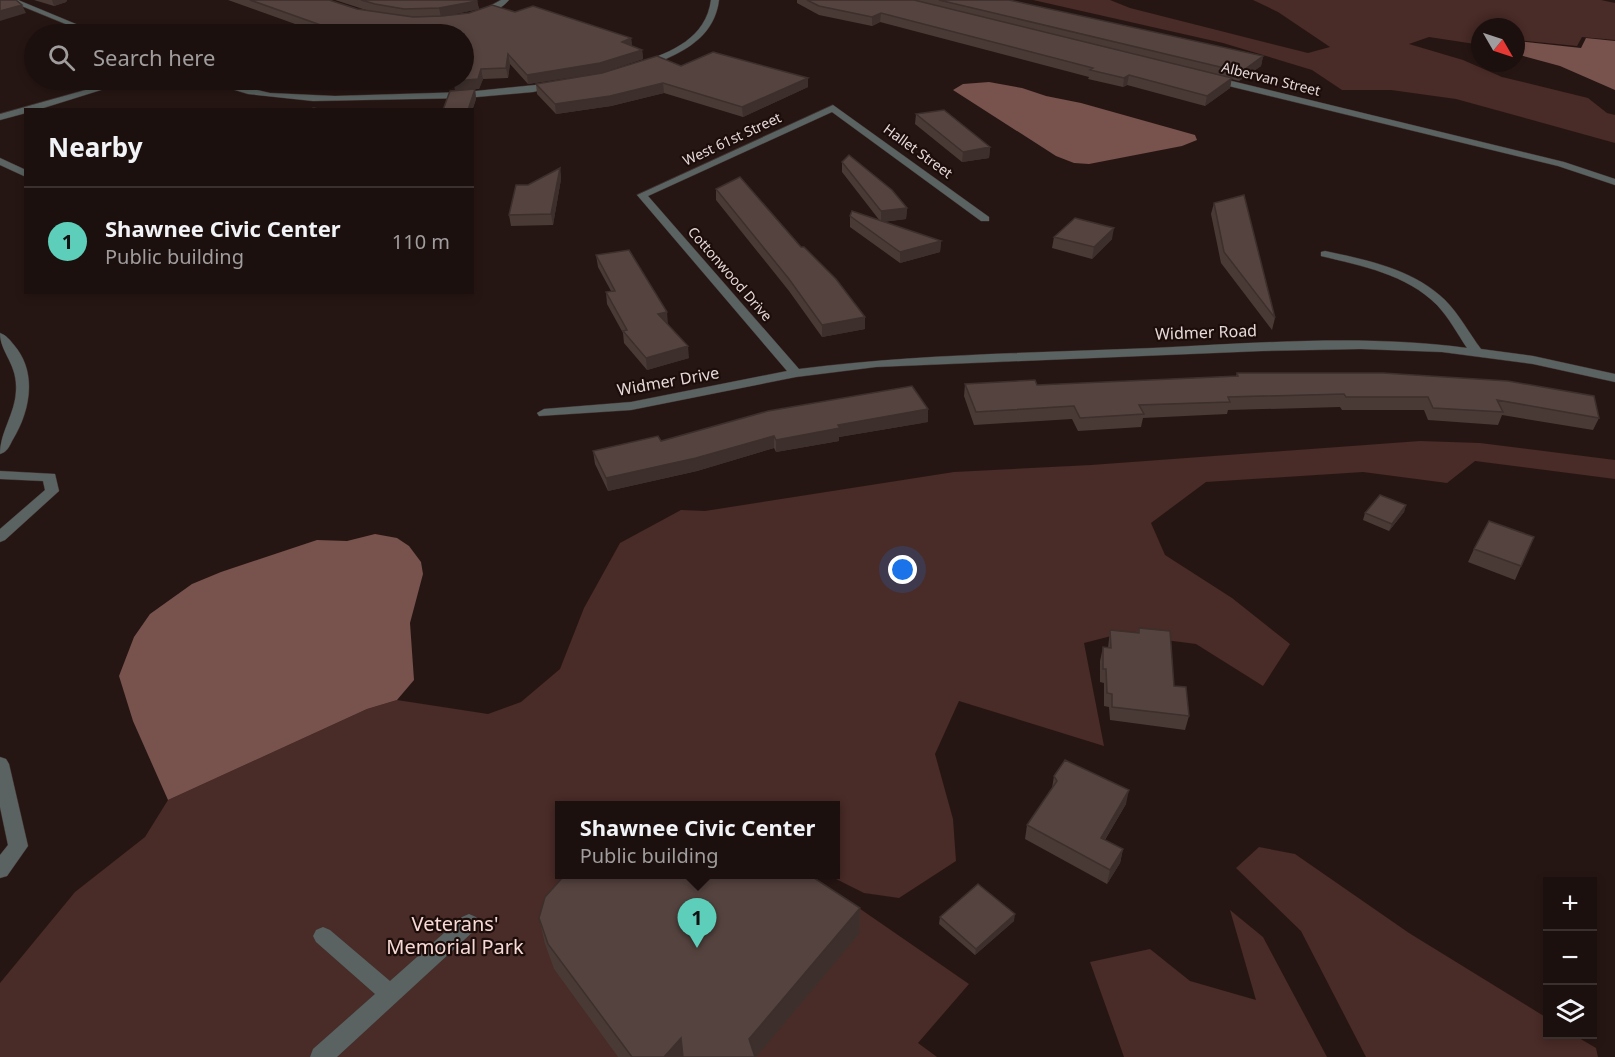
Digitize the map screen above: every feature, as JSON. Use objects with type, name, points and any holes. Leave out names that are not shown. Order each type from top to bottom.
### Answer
[{"type":"street","points":[[11,0],[71,24]]},
{"type":"street","points":[[466,17],[491,10],[505,0]]},
{"type":"street","points":[[631,69],[677,50],[699,36],[711,21],[714,0]]},
{"type":"street","name":"Albervan Street","points":[[1198,76],[1561,164],[1615,182]]},
{"type":"street","points":[[251,90],[297,97],[395,98],[490,94],[562,85]]},
{"type":"street","points":[[33,108],[95,90]]},
{"type":"street","points":[[392,108],[395,98]]},
{"type":"street","name":"West 61st Street","points":[[642,195],[833,108]]},
{"type":"street","name":"Hallet Street","points":[[833,108],[985,219]]},
{"type":"street","points":[[0,117],[24,111]]},
{"type":"street","points":[[0,161],[24,173]]},
{"type":"street","name":"Cottonwood Drive","points":[[642,195],[796,373]]},
{"type":"street","points":[[1325,254],[1360,261],[1414,282],[1441,303],[1477,353]]},
{"type":"street","points":[[0,337],[9,345],[23,373],[24,390],[12,433],[0,450]]},
{"type":"street","name":"Widmer Road","points":[[796,373],[876,363],[1361,345],[1477,353],[1533,360],[1615,378]]},
{"type":"street","name":"Widmer Drive","points":[[544,414],[631,406],[796,373]]},
{"type":"street","points":[[0,475],[50,477],[52,490],[0,537]]},
{"type":"street","points":[[0,764],[18,846],[0,870]]},
{"type":"street","points":[[321,1057],[469,922]]},
{"type":"street","points":[[323,936],[390,994]]},
{"type":"green space","points":[[1033,0],[1110,0],[1130,8],[1308,53],[1330,47],[1278,12],[1253,0],[1601,0],[1615,3],[1615,40],[1582,37],[1577,46],[1525,41],[1525,18],[1471,18],[1471,43],[1429,37],[1409,44],[1471,63],[1471,72],[1491,72],[1502,77],[1588,98],[1607,113],[1615,115],[1615,143],[1456,99],[1391,90],[1342,90],[1312,70],[1223,43]]},
{"type":"green space","name":"Veterans' Memorial Park","points":[[1420,441],[1480,443],[1615,460],[1615,479],[1475,461],[1447,483],[1363,472],[1206,482],[1151,523],[1165,555],[1232,598],[1290,644],[1263,686],[1196,644],[1119,634],[1084,643],[1104,746],[959,701],[935,754],[953,819],[956,861],[899,898],[864,893],[836,879],[840,879],[840,801],[555,801],[555,879],[817,879],[969,984],[918,1043],[937,1057],[0,1057],[0,983],[75,892],[145,837],[168,800],[367,709],[397,700],[488,714],[521,702],[560,669],[584,608],[620,543],[681,510],[705,511],[954,472],[1091,465]]},
{"type":"green space","points":[[1259,847],[1295,854],[1409,933],[1543,1016],[1543,1039],[1581,1039],[1596,1048],[1598,1057],[1366,1057],[1301,931],[1236,868]]},
{"type":"green space","points":[[1230,910],[1263,937],[1327,1057],[1124,1057],[1090,962],[1150,949],[1190,981],[1256,1000]]},
{"type":"shaded area","points":[[1586,38],[1615,41],[1615,90],[1560,66],[1525,56],[1525,42],[1581,48]]},
{"type":"shaded area","points":[[989,82],[1081,103],[1195,135],[1197,140],[1182,146],[1089,164],[1074,163],[1056,156],[953,90],[963,84]]},
{"type":"shaded area","points":[[375,534],[397,538],[409,546],[421,562],[423,574],[410,623],[414,680],[397,700],[367,709],[168,800],[133,721],[119,676],[134,637],[150,614],[192,584],[221,572],[317,540],[347,541]]},
{"type":"building","points":[[0,0],[16,0],[22,5],[0,11]]},
{"type":"building","points":[[250,0],[329,0],[357,9],[413,17],[469,13],[492,5],[515,12],[533,6],[631,38],[622,42],[642,50],[600,63],[527,75],[508,54],[506,68],[481,69],[478,79],[474,79],[474,24],[318,24]]},
{"type":"building","points":[[361,0],[477,1],[439,8],[404,9]]},
{"type":"building","points":[[807,0],[914,0],[1232,78],[1207,96],[1129,75],[1124,78],[1090,70],[1093,68],[881,13],[872,17],[819,6]]},
{"type":"building","points":[[939,0],[1009,0],[1263,56],[1241,72]]},
{"type":"building","points":[[713,52],[808,78],[742,107],[663,83],[610,96],[555,104],[536,84],[602,73],[657,56],[681,66]]},
{"type":"building","points":[[474,89],[469,108],[444,108],[450,91]]},
{"type":"building","points":[[944,110],[990,147],[963,152],[916,114]]},
{"type":"building","points":[[849,155],[892,190],[907,208],[881,211],[842,162]]},
{"type":"building","points":[[560,168],[551,214],[509,215],[516,185],[528,185]]},
{"type":"building","points":[[740,177],[801,247],[804,247],[836,279],[865,317],[822,325],[789,279],[716,189]]},
{"type":"building","points":[[1244,195],[1275,318],[1224,252],[1214,203]]},
{"type":"building","points":[[852,211],[941,241],[900,252],[850,216]]},
{"type":"building","points":[[1075,218],[1114,228],[1094,247],[1054,237]]},
{"type":"building","points":[[629,250],[667,312],[658,314],[688,346],[646,358],[623,331],[627,330],[606,292],[615,291],[596,255]]},
{"type":"building","points":[[1237,373],[1383,373],[1508,381],[1594,396],[1599,418],[1497,400],[1503,412],[1433,408],[1428,397],[1346,397],[1344,394],[1228,397],[1230,402],[1139,405],[1144,414],[1080,418],[1074,406],[976,412],[965,384],[1035,380],[1037,385],[1238,376]]},
{"type":"building","points":[[912,386],[928,409],[838,425],[840,428],[776,440],[774,436],[696,458],[606,478],[593,451],[658,436],[661,441],[768,411]]},
{"type":"building","points":[[1380,495],[1406,505],[1392,524],[1365,513]]},
{"type":"building","points":[[1489,521],[1534,537],[1521,566],[1474,549]]},
{"type":"building","points":[[1139,628],[1170,631],[1174,686],[1186,687],[1189,716],[1112,707],[1112,694],[1107,693],[1106,669],[1103,669],[1103,647],[1111,648],[1110,630],[1139,633]]},
{"type":"building","points":[[1065,760],[1129,790],[1101,838],[1123,849],[1110,870],[1027,825],[1057,781],[1054,776]]},
{"type":"building","points":[[561,879],[816,879],[860,908],[749,1039],[755,1057],[683,1057],[681,1038],[664,1057],[632,1057],[548,944],[539,918],[545,897]]},
{"type":"building","points":[[978,884],[1015,914],[976,949],[940,917]]},
{"type":"place","name":"Shawnee Civic Center","points":[[697,948]]}]
